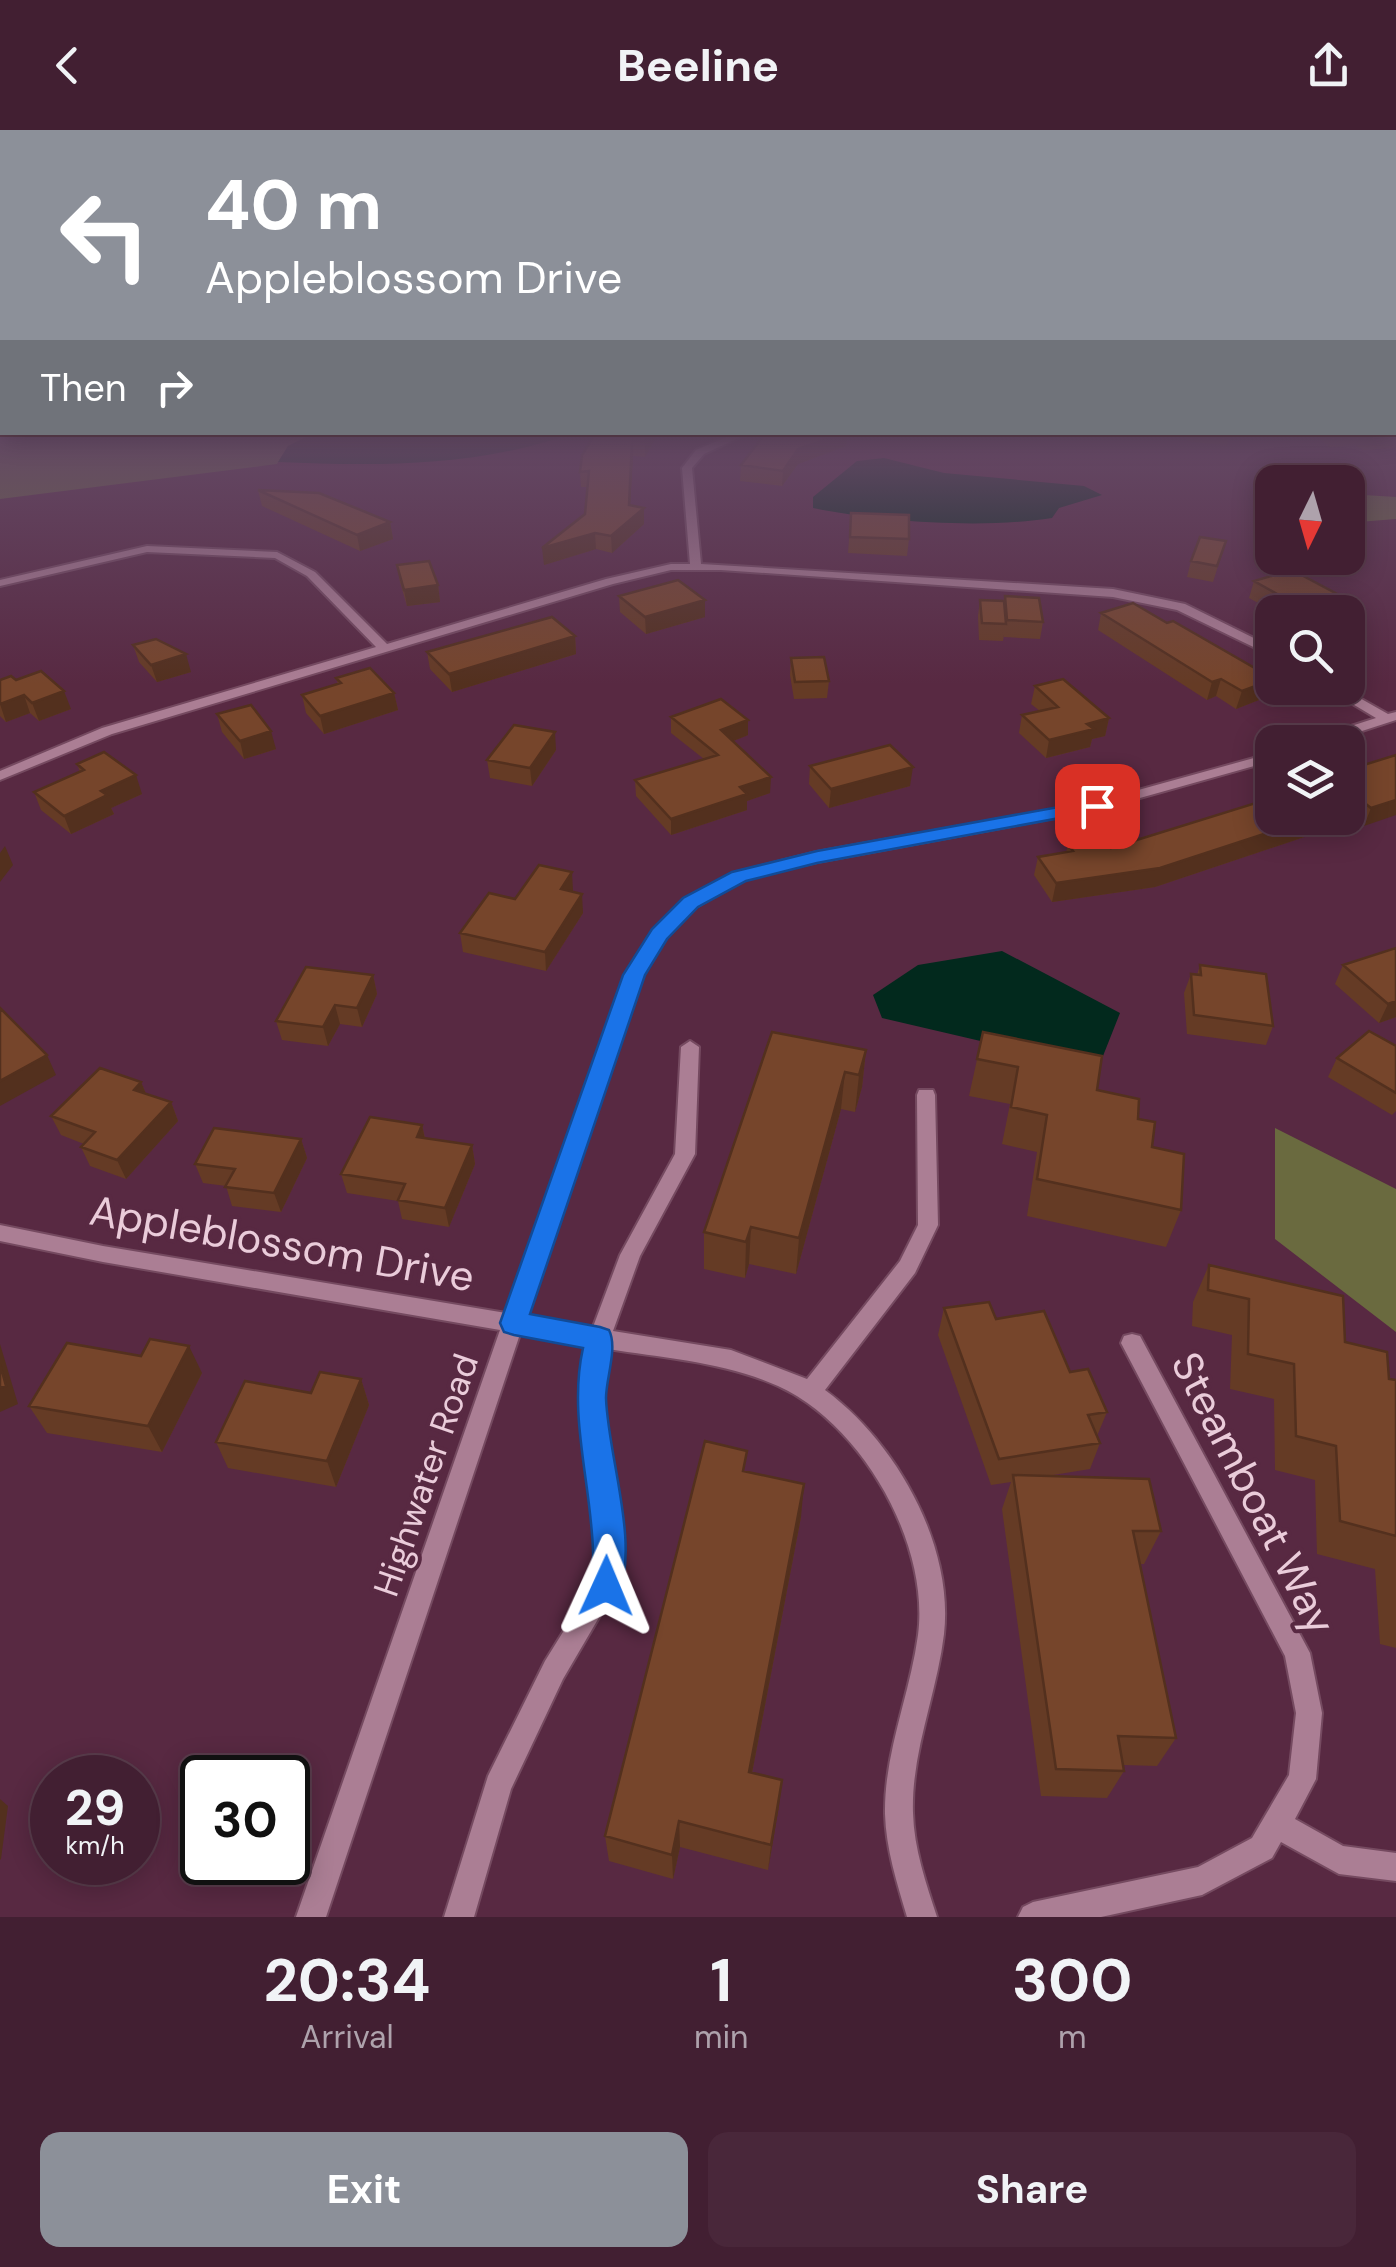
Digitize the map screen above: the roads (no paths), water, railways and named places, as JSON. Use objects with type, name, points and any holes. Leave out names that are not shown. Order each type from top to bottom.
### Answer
[{"type":"street","points":[[692,517],[696,566]]},
{"type":"street","points":[[0,584],[147,549],[277,556],[297,563],[311,574],[384,648]]},
{"type":"street","points":[[0,776],[107,731],[638,573],[696,566],[1112,593],[1181,607],[1255,644]]},
{"type":"street","points":[[1365,705],[1391,718]]},
{"type":"street","points":[[1365,726],[1391,718]]},
{"type":"street","name":"Highwater Road","points":[[311,1917],[466,1452],[634,975],[659,934],[690,903],[740,876],[817,857],[1097,806],[1255,762]]},
{"type":"street","points":[[459,1917],[498,1786],[554,1670],[606,1586],[609,1552],[592,1371],[630,1255],[685,1154],[690,1046]]},
{"type":"street","points":[[810,1392],[908,1267],[928,1225],[926,1095]]},
{"type":"street","name":"Appleblossom Drive","points":[[0,1233],[102,1254],[730,1360],[774,1373],[810,1392],[850,1424],[901,1500],[925,1558],[934,1606],[906,1749],[899,1810],[902,1846],[922,1917]]},
{"type":"street","name":"Steamboat Way","points":[[1034,1917],[1202,1881],[1262,1848],[1302,1779],[1309,1713],[1297,1653],[1132,1343]]},
{"type":"street","points":[[1277,1824],[1340,1860],[1396,1867]]}]
